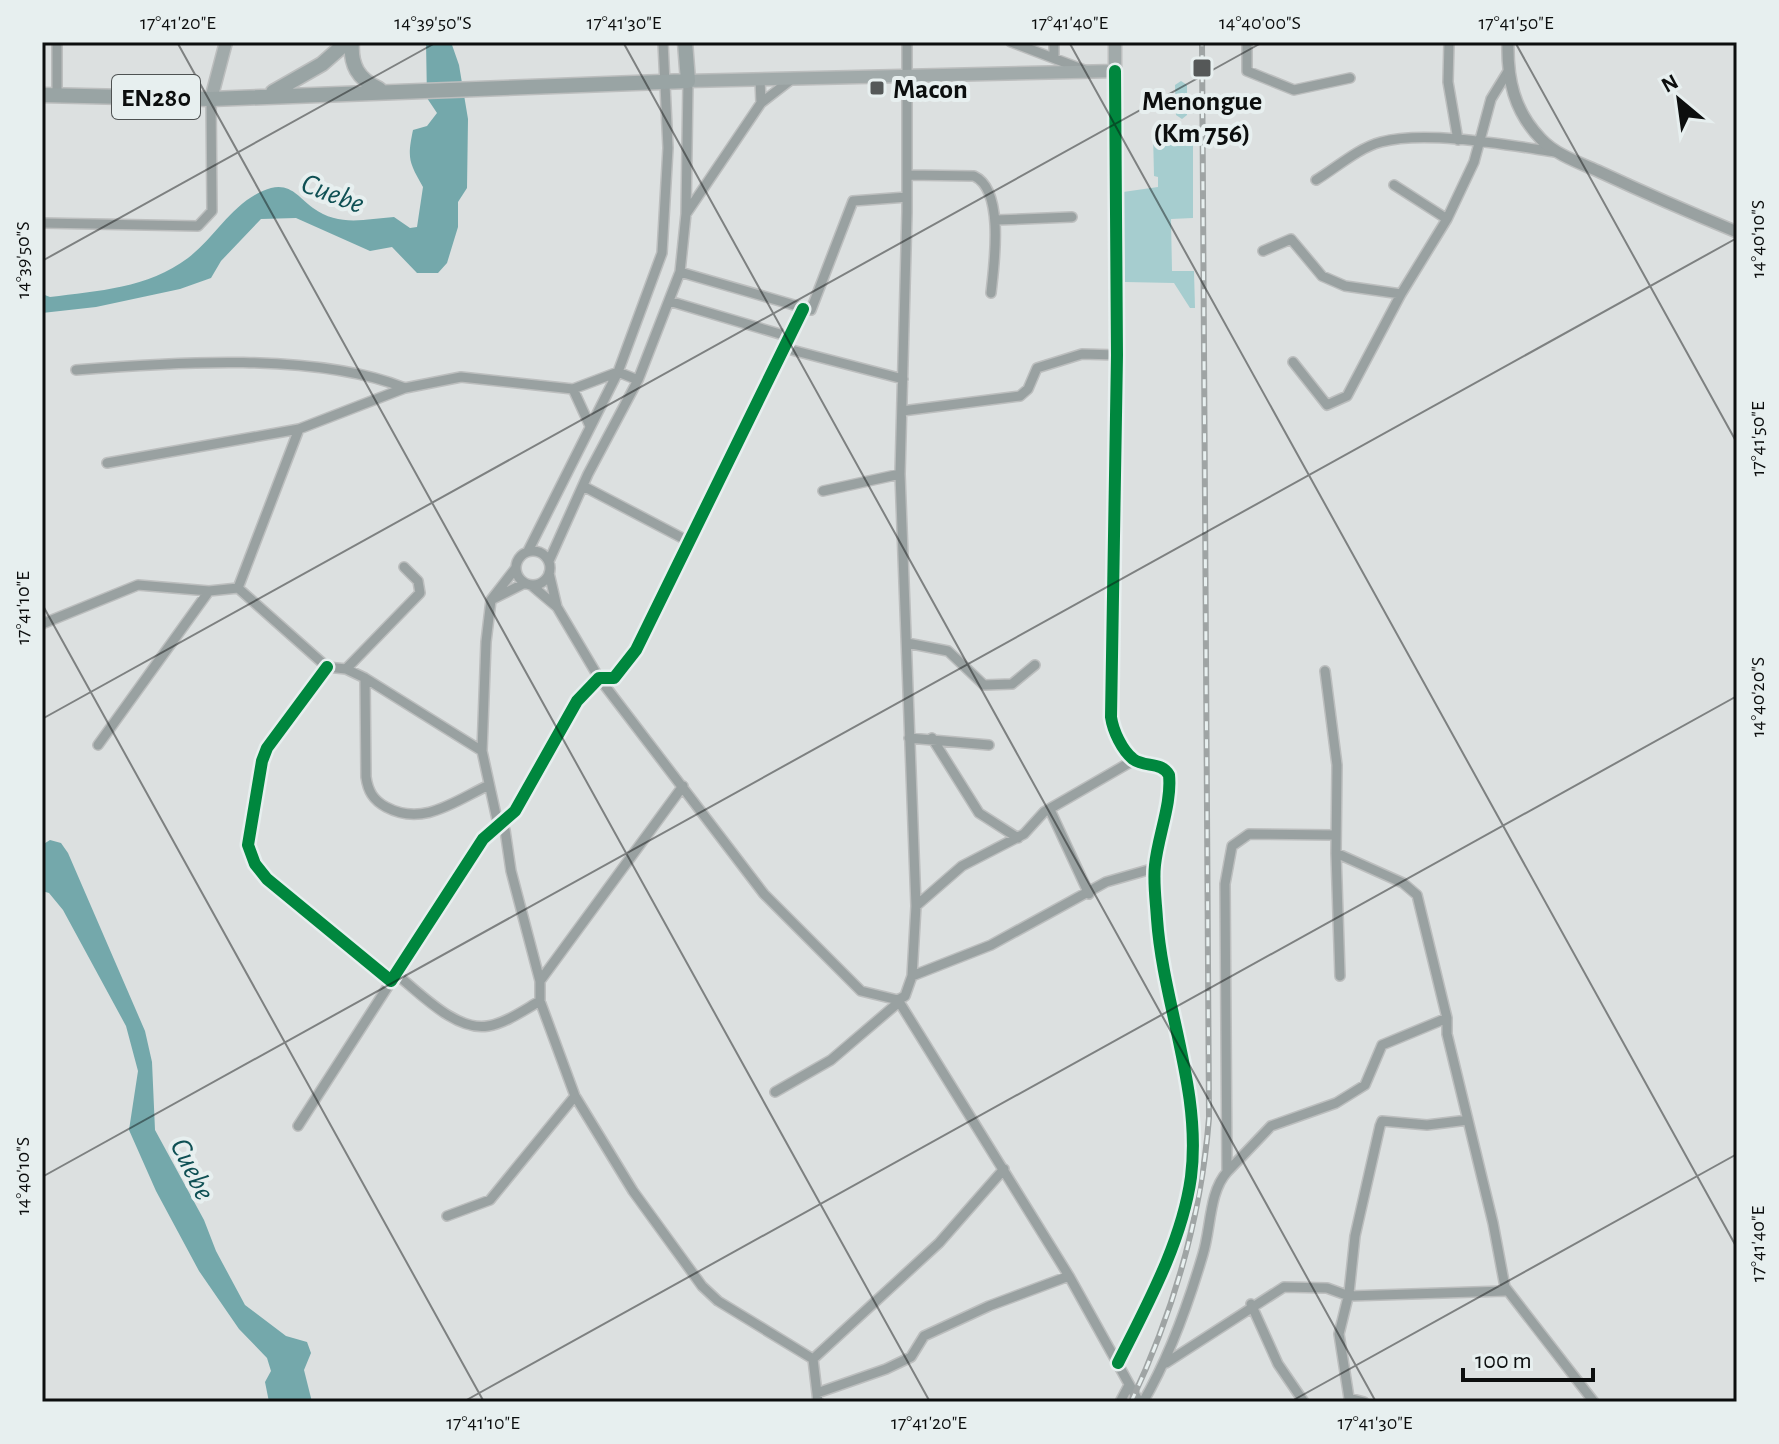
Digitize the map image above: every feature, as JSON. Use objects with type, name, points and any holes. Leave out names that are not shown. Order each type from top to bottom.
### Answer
[{"type":"main road","points":[[211,99],[226,42]]},
{"type":"main road","name":"EN280","points":[[269,94],[322,64],[349,42]]},
{"type":"main road","points":[[349,42],[357,73],[363,81],[380,90]]},
{"type":"main road","points":[[685,42],[688,81],[1115,71],[1115,42]]},
{"type":"main road","name":"EN280","points":[[49,95],[211,99],[269,94],[688,81]]},
{"type":"street","points":[[49,95],[57,42]]},
{"type":"street","points":[[663,42],[668,148],[662,253],[618,372],[569,464],[528,551],[519,558],[515,569],[491,600],[482,751],[498,824],[505,830],[511,871],[540,981],[540,1001],[575,1096],[633,1191],[702,1286],[718,1301],[813,1359]]},
{"type":"street","points":[[775,1092],[831,1060],[905,996],[912,976],[916,906],[900,474],[908,175],[907,42]]},
{"type":"street","points":[[1011,42],[1090,72]]},
{"type":"street","points":[[1054,42],[1054,58]]},
{"type":"street","points":[[1247,42],[1247,71],[1294,90],[1350,78]]},
{"type":"street","points":[[1449,42],[1448,82],[1458,140]]},
{"type":"street","points":[[1508,42],[1507,73],[1520,110],[1530,127],[1558,153]]},
{"type":"street","points":[[1115,71],[1117,355],[1111,717],[1119,740],[1134,760],[1163,767],[1169,775],[1155,868],[1161,966],[1187,1093],[1191,1177],[1177,1234],[1118,1363]]},
{"type":"street","points":[[1293,362],[1327,405],[1343,400],[1401,294],[1447,219],[1472,168],[1491,99],[1507,73]]},
{"type":"street","points":[[686,214],[761,103],[794,78]]},
{"type":"street","points":[[760,79],[761,103]]},
{"type":"street","points":[[688,81],[686,214],[680,272],[638,380],[588,474],[549,561],[557,607],[599,678],[792,925],[861,991],[899,1001],[1069,1276],[1141,1402],[1166,1363],[1204,1251],[1219,1181],[1271,1126],[1336,1103],[1365,1085],[1382,1045],[1447,1018]]},
{"type":"street","points":[[42,223],[198,226],[205,221],[212,211],[211,99]]},
{"type":"street","points":[[1316,180],[1380,142],[1481,140],[1558,153],[1737,232]]},
{"type":"street","points":[[908,175],[979,178],[996,220],[991,293]]},
{"type":"street","points":[[1394,185],[1447,219]]},
{"type":"street","points":[[680,272],[811,310],[853,201],[907,197]]},
{"type":"street","points":[[996,220],[1072,217]]},
{"type":"street","points":[[1263,251],[1291,239],[1322,276],[1345,286],[1401,294]]},
{"type":"street","points":[[662,253],[683,255]]},
{"type":"street","points":[[669,301],[790,337]]},
{"type":"street","points":[[298,1126],[483,839],[515,811],[577,701],[599,678],[614,678],[636,650],[803,309]]},
{"type":"street","points":[[784,348],[903,379]]},
{"type":"street","points":[[902,411],[1020,396],[1028,389],[1037,368],[1082,354],[1117,355]]},
{"type":"street","points":[[76,370],[288,366],[353,371],[405,388]]},
{"type":"street","points":[[107,463],[299,429],[405,388],[461,377],[573,389],[618,372],[638,380]]},
{"type":"street","points":[[573,389],[590,426]]},
{"type":"street","points":[[238,588],[299,429]]},
{"type":"street","points":[[569,464],[588,474]]},
{"type":"street","points":[[823,491],[900,474]]},
{"type":"street","points":[[583,486],[690,542]]},
{"type":"street","points":[[528,551],[541,552],[549,561]]},
{"type":"street","points":[[346,669],[420,593],[418,581],[404,567]]},
{"type":"street","points":[[515,569],[528,584],[557,607]]},
{"type":"street","points":[[491,600],[528,584],[542,583],[549,573]]},
{"type":"street","points":[[42,624],[138,585],[209,591],[238,588],[327,667],[346,669],[365,678],[482,751]]},
{"type":"street","points":[[98,745],[209,591]]},
{"type":"street","points":[[907,643],[948,651],[984,685],[1012,684],[1035,665]]},
{"type":"street","points":[[327,667],[267,748],[258,774],[248,845],[255,864],[267,879],[393,977],[459,1021],[476,1027],[496,1024],[540,1001]]},
{"type":"street","points":[[1325,671],[1337,765],[1334,835],[1340,976]]},
{"type":"street","points":[[365,678],[366,777],[368,791],[382,805],[398,813],[426,815],[489,785]]},
{"type":"street","points":[[909,738],[989,745]]},
{"type":"street","points":[[932,738],[979,813],[1018,838]]},
{"type":"street","points":[[916,906],[962,866],[1018,838],[1050,810],[1134,760]]},
{"type":"street","points":[[540,981],[683,786]]},
{"type":"street","points":[[1050,810],[1089,894]]},
{"type":"street","points":[[1227,1172],[1225,884],[1232,846],[1249,834],[1334,835]]},
{"type":"street","points":[[1336,853],[1403,883],[1417,895],[1505,1287],[1594,1402]]},
{"type":"street","points":[[912,976],[980,950],[1089,894],[1106,882],[1155,868]]},
{"type":"street","points":[[447,1216],[474,1209],[490,1200],[575,1096]]},
{"type":"street","points":[[1364,1402],[1349,1398],[1339,1334],[1349,1293],[1355,1236],[1382,1121],[1427,1125],[1468,1120]]},
{"type":"street","points":[[813,1359],[939,1243],[1004,1169]]},
{"type":"street","points":[[813,1359],[818,1398],[911,1357],[924,1336],[989,1306],[1069,1276]]},
{"type":"street","points":[[1166,1363],[1251,1304],[1284,1287],[1327,1288],[1349,1293],[1349,1296],[1505,1291],[1505,1287]]},
{"type":"street","points":[[1251,1304],[1278,1364],[1304,1402]]},
{"type":"street","points":[[1120,1402],[1129,1385]]},
{"type":"shaded area","points":[[426,42],[451,42],[459,65],[468,119],[467,188],[458,202],[458,227],[447,263],[438,273],[417,273],[392,247],[370,251],[296,218],[261,219],[221,261],[211,278],[180,289],[96,307],[42,313],[42,294],[50,297],[122,286],[173,268],[198,249],[246,200],[271,188],[289,189],[313,208],[333,218],[394,217],[410,228],[417,227],[423,187],[410,160],[411,140],[413,130],[427,126],[437,113],[427,98]]},
{"type":"shaded area","points":[[1181,81],[1187,85],[1187,115],[1182,119],[1176,115],[1175,85]]},
{"type":"shaded area","points":[[1193,132],[1193,218],[1171,219],[1172,271],[1194,271],[1195,308],[1190,308],[1174,283],[1125,282],[1123,192],[1158,187],[1158,177],[1154,176],[1153,133]]},
{"type":"shaded area","points":[[50,840],[61,843],[68,853],[145,1031],[152,1062],[155,1130],[204,1220],[216,1251],[245,1305],[286,1336],[307,1342],[311,1353],[304,1370],[312,1402],[269,1402],[265,1382],[271,1371],[267,1358],[239,1329],[199,1271],[156,1191],[129,1130],[138,1071],[126,1026],[63,910],[49,893],[42,891],[42,845]]},
{"type":"railway","points":[[1131,1402],[1160,1333],[1183,1263],[1199,1192],[1209,1118],[1202,42]]},
{"type":"cycle path","points":[[1115,71],[1117,355],[1111,717],[1119,740],[1129,755],[1138,762],[1162,768],[1169,775],[1154,878],[1161,951],[1187,1080],[1193,1145],[1191,1177],[1172,1249],[1118,1363]]},
{"type":"cycle path","points":[[327,667],[267,748],[262,761],[248,845],[255,864],[267,879],[391,981],[483,839],[515,811],[577,701],[599,678],[614,678],[636,650],[803,309]]},
{"type":"place","name":"Menongue (Km 756)","points":[[1202,68]]},
{"type":"place","name":"Macon","points":[[877,88]]},
{"type":"water label","name":"Cuebe","points":[[333,193]]},
{"type":"water label","name":"Cuebe","points":[[193,1169]]}]
